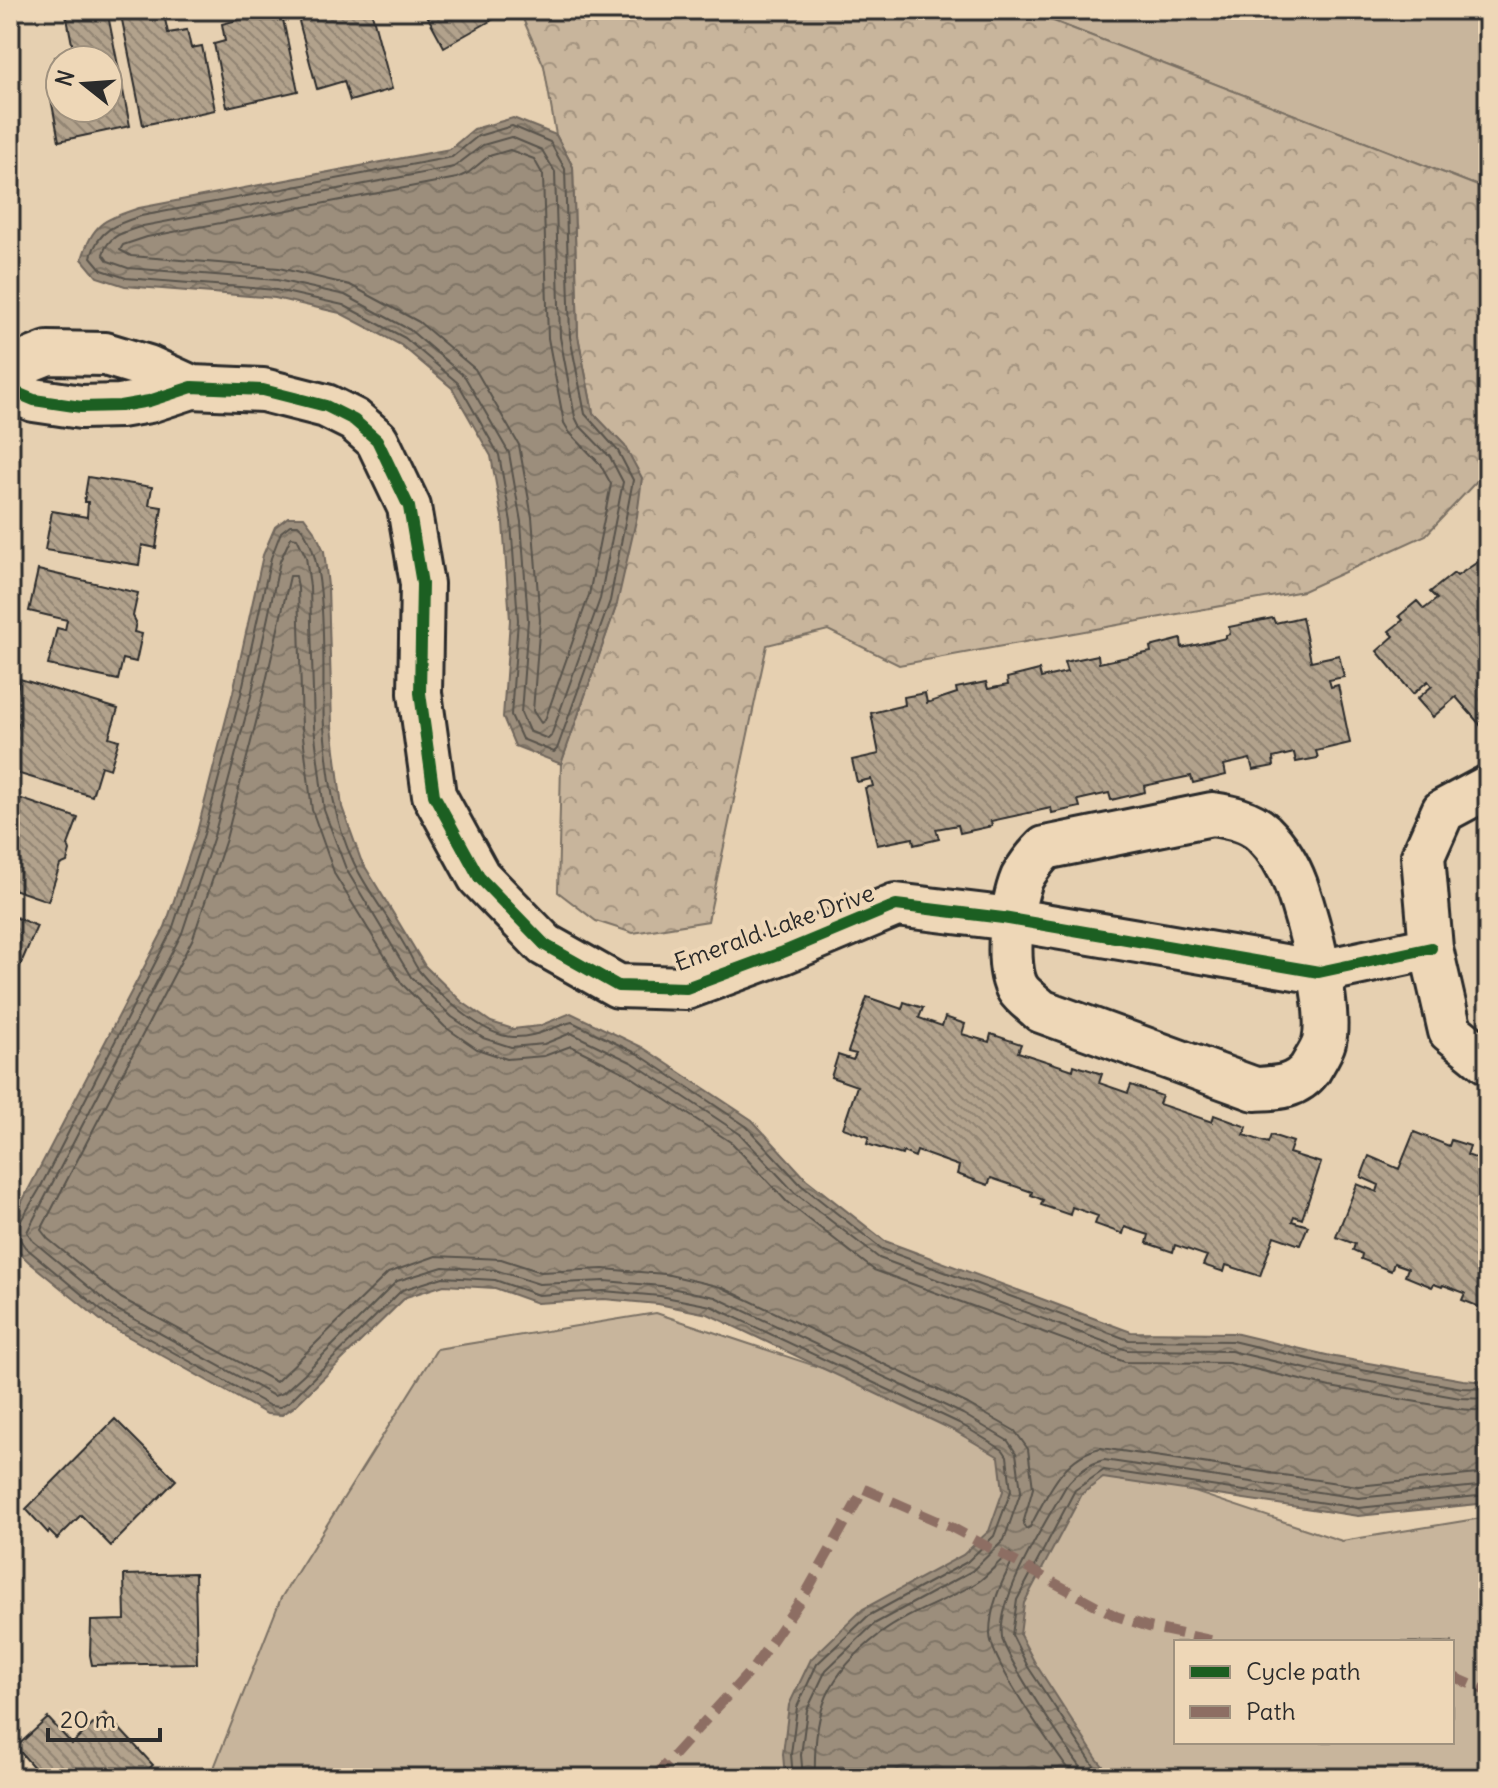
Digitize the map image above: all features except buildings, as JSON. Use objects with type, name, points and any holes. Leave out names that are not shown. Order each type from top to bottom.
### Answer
[{"type":"street","name":"Emerald Lake Drive","points":[[10,368],[48,353],[105,354],[148,367],[192,387]]},
{"type":"street","name":"Emerald Lake Drive","points":[[10,390],[34,400],[81,407],[120,406],[149,401],[192,387],[263,390],[303,399],[354,420],[377,440],[409,507],[422,584],[420,693],[434,795],[479,877],[545,945],[618,986],[686,988],[896,905],[1012,919],[1319,972],[1431,948]]},
{"type":"street","points":[[1488,787],[1443,811],[1423,856],[1431,948],[1450,1031],[1488,1062]]},
{"type":"street","points":[[1212,814],[1238,818],[1261,831],[1280,853],[1296,883],[1319,972],[1324,1007],[1324,1042],[1309,1071],[1287,1087],[1255,1089],[1041,1011],[1017,989],[1012,966],[1012,919],[1022,879],[1036,856],[1045,848],[1212,814]]},
{"type":"green space","points":[[519,10],[1025,10],[1488,190],[1488,469],[1426,535],[1303,591],[899,665],[828,630],[767,645],[708,921],[633,933],[596,921],[558,892],[561,764],[617,604],[624,446],[593,413],[578,336],[573,167],[556,135],[544,66]]},
{"type":"green space","points":[[1025,10],[1488,10],[1488,190]]},
{"type":"green space","points":[[656,1313],[1342,1541],[1488,1517],[1488,1778],[210,1778],[281,1598],[437,1349]]},
{"type":"water","points":[[513,118],[556,135],[573,167],[578,336],[593,413],[625,446],[642,478],[637,516],[617,604],[561,764],[515,746],[503,717],[510,620],[503,523],[491,456],[452,388],[401,345],[340,313],[275,298],[125,286],[97,277],[82,259],[91,237],[102,224],[139,208],[450,149],[474,129]]},
{"type":"water","points":[[288,517],[304,517],[324,551],[332,726],[342,807],[361,860],[425,966],[462,1002],[491,1022],[513,1029],[539,1026],[571,1013],[642,1047],[752,1120],[806,1179],[885,1241],[1131,1332],[1234,1333],[1335,1357],[1488,1382],[1488,1503],[1358,1516],[1103,1478],[1082,1494],[1024,1603],[1020,1635],[1097,1759],[1113,1778],[785,1778],[783,1754],[789,1705],[811,1659],[863,1609],[963,1555],[989,1531],[1003,1491],[999,1457],[955,1431],[708,1314],[658,1304],[604,1299],[537,1303],[495,1288],[444,1285],[406,1297],[294,1407],[282,1415],[267,1414],[104,1323],[29,1262],[14,1243],[13,1219],[165,927],[197,832],[233,692],[263,555],[275,527]]},
{"type":"marked path","points":[[653,1778],[753,1668],[807,1591],[864,1489],[951,1527],[1116,1616],[1149,1627],[1211,1640]]},
{"type":"marked path","points":[[1454,1677],[1488,1692]]},
{"type":"cycle path","points":[[10,390],[34,400],[81,407],[120,406],[149,401],[192,387],[263,390],[326,406],[354,420],[377,440],[409,507],[422,584],[420,693],[434,795],[479,877],[545,945],[618,986],[686,988],[896,905],[1003,918],[1319,972],[1431,948]]}]
